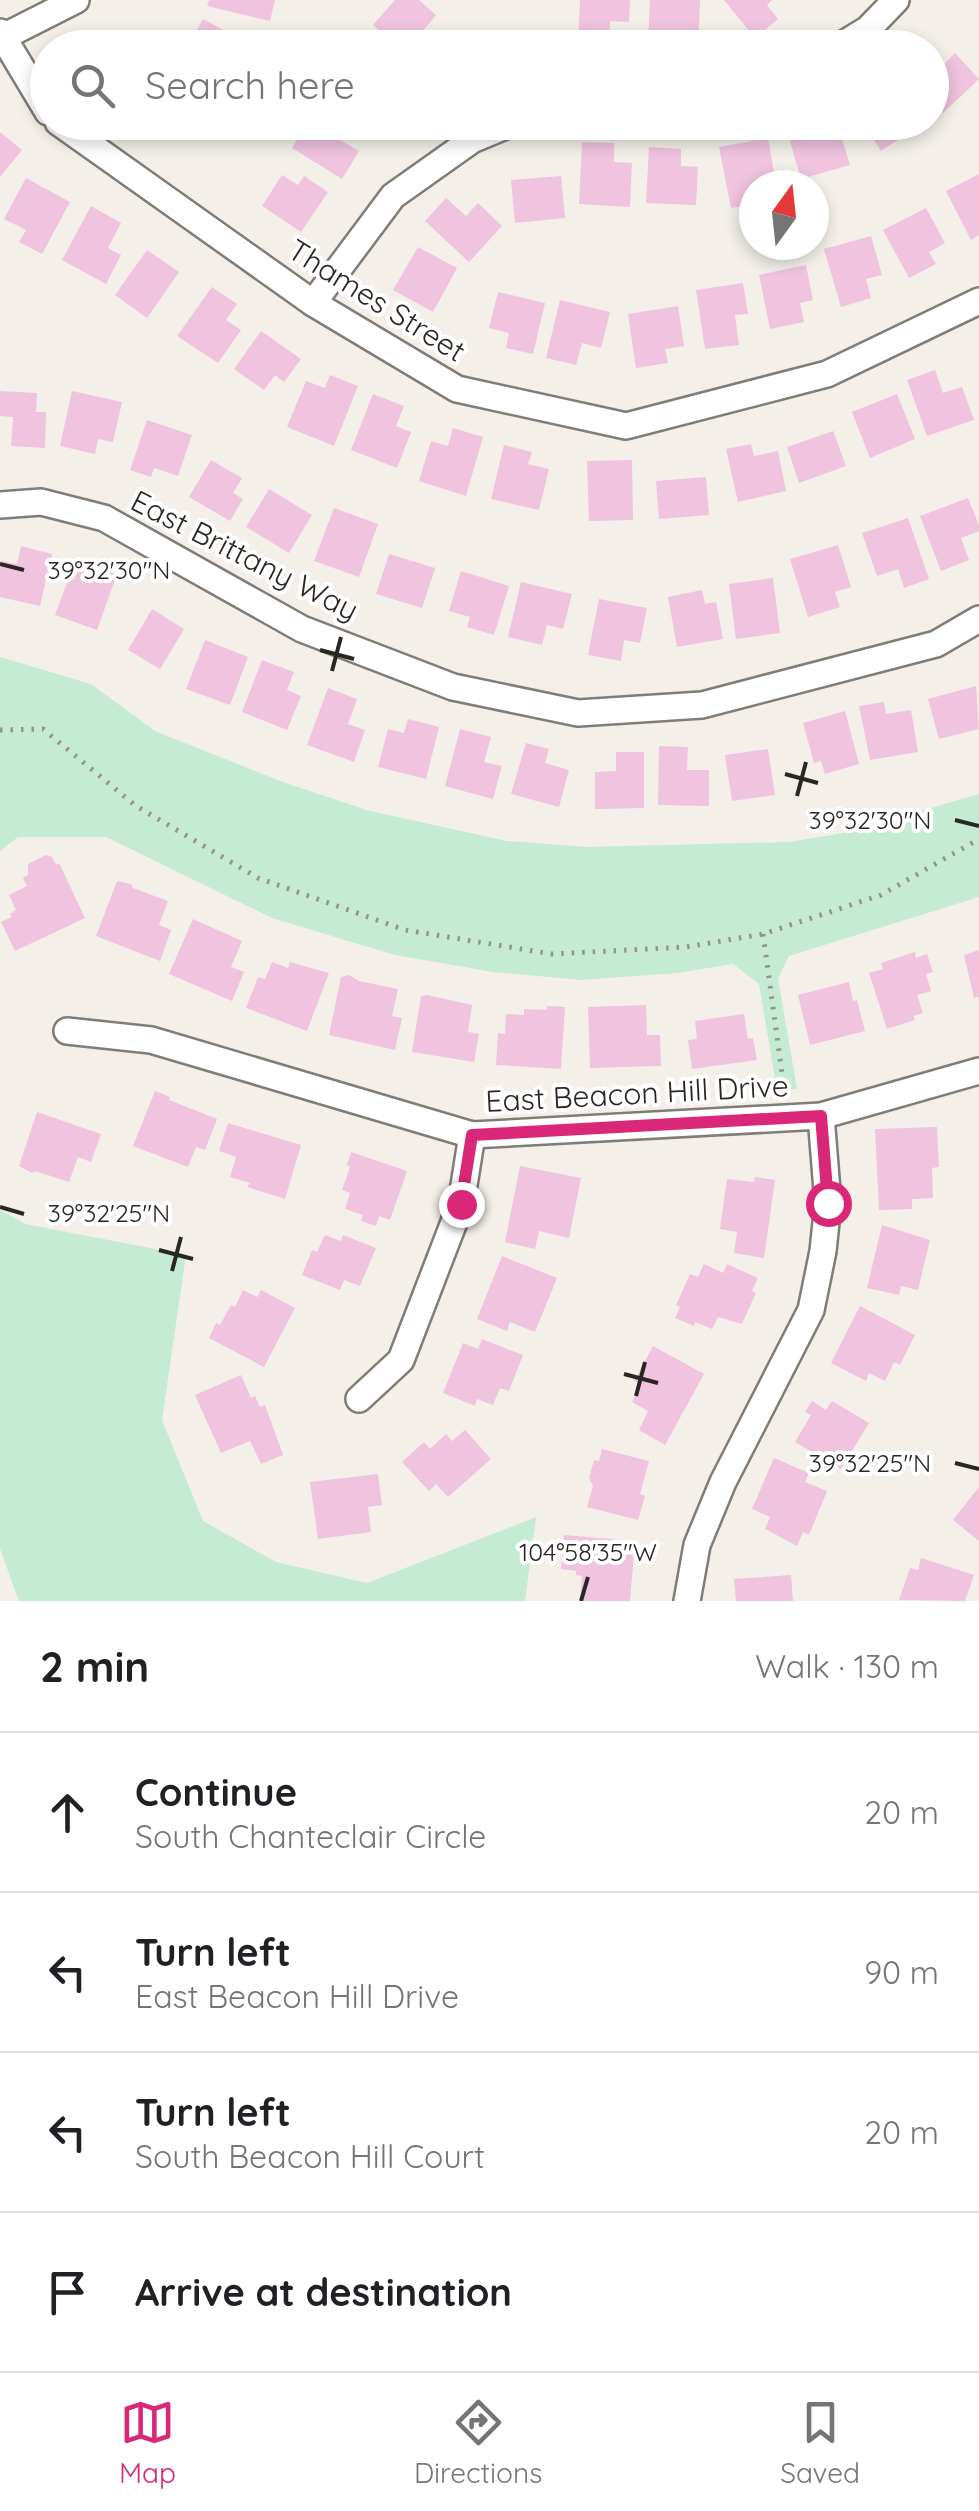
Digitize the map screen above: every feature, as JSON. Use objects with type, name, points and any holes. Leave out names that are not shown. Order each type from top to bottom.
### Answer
[{"type":"street","points":[[30,81],[2,34],[76,0]]},
{"type":"street","points":[[866,30],[896,0]]},
{"type":"street","name":"Thames Street","points":[[83,140],[312,303],[458,388],[626,426],[827,374],[979,301]]},
{"type":"street","points":[[312,303],[392,196],[472,140]]},
{"type":"street","name":"East Brittany Way","points":[[0,504],[41,502],[104,518],[202,576],[302,628],[453,687],[578,713],[702,705],[936,644],[979,619]]},
{"type":"street","name":"East Beacon Hill Drive","points":[[67,1032],[151,1040],[472,1135],[821,1116],[979,1071]]},
{"type":"street","points":[[687,1601],[697,1545],[723,1482],[811,1310],[828,1203],[821,1116]]},
{"type":"street","points":[[359,1399],[401,1360],[461,1204],[472,1135]]},
{"type":"path","points":[[0,730],[43,729],[136,806],[258,878],[404,930],[552,954],[686,947],[764,934],[882,895],[979,839]]},
{"type":"path","points":[[764,934],[788,1118]]},
{"type":"green space","points":[[0,657],[91,684],[155,731],[283,782],[370,811],[507,841],[587,847],[789,842],[849,832],[979,794],[979,897],[789,956],[778,978],[797,1089],[777,1091],[759,984],[733,964],[677,973],[581,980],[493,972],[395,955],[272,918],[106,837],[18,837],[0,851]]},
{"type":"green space","points":[[0,1210],[26,1224],[186,1255],[162,1420],[203,1521],[276,1562],[367,1583],[536,1517],[525,1601],[19,1601],[0,1549]]},
{"type":"building","points":[[209,0],[275,0],[270,21],[207,6]]},
{"type":"building","points":[[395,0],[419,0],[436,15],[424,30],[379,30],[373,25]]},
{"type":"building","points":[[580,0],[630,0],[629,22],[610,21],[610,30],[579,30]]},
{"type":"building","points":[[650,0],[700,0],[699,30],[649,30]]},
{"type":"building","points":[[724,0],[772,0],[767,5],[778,19],[765,30],[748,30]]},
{"type":"building","points":[[203,19],[223,30],[197,30]]},
{"type":"building","points":[[955,53],[979,79],[949,107],[949,59]]},
{"type":"building","points":[[0,132],[22,150],[0,177]]},
{"type":"building","points":[[297,140],[340,140],[359,151],[342,179],[292,148]]},
{"type":"building","points":[[768,140],[773,170],[739,170],[739,207],[731,208],[719,147]]},
{"type":"building","points":[[790,140],[842,140],[850,165],[829,171],[798,170]]},
{"type":"building","points":[[874,140],[898,140],[881,151]]},
{"type":"building","points":[[582,142],[614,143],[614,162],[632,163],[630,207],[579,204]]},
{"type":"building","points":[[649,147],[681,149],[681,166],[698,167],[696,205],[646,203]]},
{"type":"building","points":[[979,174],[979,235],[971,240],[946,191]]},
{"type":"building","points":[[282,175],[298,185],[304,176],[328,192],[301,232],[262,206]]},
{"type":"building","points":[[561,176],[565,218],[515,223],[511,180]]},
{"type":"building","points":[[26,178],[70,202],[42,254],[19,242],[26,230],[4,219]]},
{"type":"building","points":[[446,198],[466,216],[478,203],[502,226],[469,262],[425,221]]},
{"type":"building","points":[[91,206],[121,223],[108,248],[121,255],[106,284],[62,260]]},
{"type":"building","points":[[926,208],[945,243],[929,252],[936,264],[909,278],[883,230]]},
{"type":"building","points":[[871,236],[882,275],[866,279],[871,298],[841,307],[827,260],[829,248]]},
{"type":"building","points":[[418,247],[457,268],[433,312],[393,290]]},
{"type":"building","points":[[147,250],[179,272],[147,318],[115,295]]},
{"type":"building","points":[[806,265],[813,300],[800,303],[804,322],[770,329],[759,275]]},
{"type":"building","points":[[743,283],[748,314],[735,315],[739,345],[705,349],[696,290]]},
{"type":"building","points":[[212,287],[237,304],[226,320],[241,330],[218,363],[177,336]]},
{"type":"building","points":[[498,292],[545,303],[533,354],[506,348],[509,333],[489,328]]},
{"type":"building","points":[[560,300],[610,312],[601,348],[582,343],[576,365],[546,358]]},
{"type":"building","points":[[678,306],[684,346],[665,349],[668,363],[636,368],[628,314]]},
{"type":"building","points":[[261,331],[301,359],[284,382],[275,375],[264,390],[234,369]]},
{"type":"building","points":[[935,370],[943,393],[962,387],[974,420],[927,436],[907,380]]},
{"type":"building","points":[[330,375],[358,386],[334,446],[287,427],[306,381],[325,388]]},
{"type":"building","points":[[0,391],[37,393],[36,412],[46,412],[45,448],[11,446],[13,417],[0,416]]},
{"type":"building","points":[[72,391],[122,402],[113,442],[98,439],[95,454],[60,446]]},
{"type":"building","points":[[373,394],[404,406],[396,426],[411,432],[397,468],[351,450]]},
{"type":"building","points":[[897,394],[915,439],[870,458],[852,412]]},
{"type":"building","points":[[147,420],[192,435],[178,476],[154,468],[151,477],[130,470]]},
{"type":"building","points":[[453,428],[483,437],[466,496],[419,481],[431,441],[448,446]]},
{"type":"building","points":[[833,431],[846,466],[799,483],[787,447]]},
{"type":"building","points":[[751,444],[754,456],[778,451],[786,491],[738,502],[726,449]]},
{"type":"building","points":[[504,445],[532,452],[528,464],[549,469],[539,510],[491,499]]},
{"type":"building","points":[[211,460],[242,478],[233,493],[243,499],[230,521],[189,497]]},
{"type":"building","points":[[632,460],[633,520],[589,521],[587,461]]},
{"type":"building","points":[[706,477],[709,515],[659,519],[656,481]]},
{"type":"building","points":[[269,489],[312,515],[289,553],[246,527]]},
{"type":"building","points":[[968,498],[979,525],[979,531],[961,538],[969,560],[941,571],[920,516]]},
{"type":"building","points":[[334,508],[378,524],[359,577],[314,561]]},
{"type":"building","points":[[908,518],[929,579],[904,588],[898,569],[877,576],[862,533]]},
{"type":"building","points":[[838,545],[851,587],[835,592],[840,607],[808,617],[790,559]]},
{"type":"building","points":[[21,546],[52,554],[40,606],[0,597],[0,561],[17,564]]},
{"type":"building","points":[[389,554],[435,568],[422,608],[376,594]]},
{"type":"building","points":[[76,559],[117,574],[97,630],[55,615]]},
{"type":"building","points":[[461,571],[509,586],[494,635],[467,627],[470,617],[449,611]]},
{"type":"building","points":[[773,578],[780,633],[736,639],[729,584]]},
{"type":"building","points":[[521,582],[572,594],[563,629],[547,625],[542,645],[508,637]]},
{"type":"building","points":[[702,590],[705,604],[716,602],[723,639],[677,647],[668,597]]},
{"type":"building","points":[[599,599],[647,608],[640,643],[624,640],[621,661],[588,655]]},
{"type":"building","points":[[152,609],[184,629],[160,669],[128,650]]},
{"type":"building","points":[[205,640],[248,657],[230,705],[186,689]]},
{"type":"building","points":[[262,660],[294,672],[287,690],[301,696],[287,730],[242,712]]},
{"type":"building","points":[[976,686],[979,729],[939,739],[928,699]]},
{"type":"building","points":[[328,688],[357,699],[348,724],[365,730],[354,762],[307,745]]},
{"type":"building","points":[[884,702],[886,714],[911,710],[918,752],[870,760],[859,706]]},
{"type":"building","points":[[845,711],[859,764],[825,774],[821,761],[814,763],[803,723]]},
{"type":"building","points":[[408,719],[439,727],[426,779],[378,767],[388,729],[404,733]]},
{"type":"building","points":[[460,729],[491,737],[484,762],[502,766],[493,799],[445,786]]},
{"type":"building","points":[[526,743],[549,749],[545,763],[569,770],[559,807],[511,794]]},
{"type":"building","points":[[659,746],[688,747],[687,770],[709,770],[709,806],[658,805]]},
{"type":"building","points":[[768,749],[775,795],[732,801],[725,755]]},
{"type":"building","points":[[616,752],[644,752],[644,808],[595,809],[595,772],[616,771]]},
{"type":"building","points":[[46,855],[56,865],[59,863],[85,918],[15,951],[1,922],[16,910],[9,895],[27,886],[23,878],[28,875],[28,864]]},
{"type":"building","points":[[117,881],[168,901],[159,925],[171,930],[160,961],[96,936]]},
{"type":"building","points":[[193,919],[242,941],[231,967],[244,972],[232,1001],[169,974]]},
{"type":"building","points":[[979,950],[979,997],[974,998],[964,955]]},
{"type":"building","points":[[915,952],[916,958],[927,954],[933,972],[926,974],[931,991],[917,995],[923,1013],[913,1016],[915,1020],[887,1029],[869,973],[883,969],[881,963]]},
{"type":"building","points":[[272,962],[288,968],[290,962],[329,973],[307,1031],[246,1008],[258,977],[265,979]]},
{"type":"building","points":[[349,975],[359,981],[398,989],[392,1016],[402,1018],[395,1050],[329,1035],[341,977]]},
{"type":"building","points":[[849,982],[865,1031],[810,1045],[798,995]]},
{"type":"building","points":[[421,996],[472,1005],[468,1032],[479,1034],[474,1062],[412,1052]]},
{"type":"building","points":[[646,1005],[647,1035],[660,1035],[661,1066],[590,1068],[588,1007]]},
{"type":"building","points":[[547,1006],[565,1007],[561,1069],[496,1065],[498,1033],[505,1034],[506,1014],[524,1015],[524,1009],[547,1010]]},
{"type":"building","points":[[744,1014],[757,1060],[692,1069],[688,1040],[697,1039],[695,1021]]},
{"type":"building","points":[[155,1091],[217,1119],[205,1150],[196,1147],[188,1167],[133,1146]]},
{"type":"building","points":[[37,1112],[101,1134],[91,1162],[78,1157],[69,1182],[19,1166]]},
{"type":"building","points":[[228,1123],[301,1145],[285,1199],[230,1177],[236,1157],[219,1151]]},
{"type":"building","points":[[937,1127],[939,1167],[932,1168],[933,1198],[912,1199],[912,1209],[879,1210],[875,1129]]},
{"type":"building","points":[[351,1152],[407,1171],[390,1220],[379,1216],[376,1226],[361,1221],[363,1215],[345,1209],[350,1193],[342,1190]]},
{"type":"building","points":[[520,1166],[581,1178],[569,1238],[539,1231],[535,1249],[505,1242]]},
{"type":"building","points":[[755,1177],[775,1180],[764,1258],[734,1253],[737,1232],[720,1229],[727,1179],[754,1182]]},
{"type":"building","points":[[882,1225],[930,1240],[918,1290],[901,1286],[899,1295],[867,1288]]},
{"type":"building","points":[[325,1235],[341,1241],[343,1235],[376,1248],[360,1286],[344,1280],[340,1290],[302,1275],[312,1250],[317,1252]]},
{"type":"building","points":[[502,1256],[557,1278],[535,1332],[510,1322],[507,1331],[477,1319]]},
{"type":"building","points":[[704,1264],[723,1273],[727,1264],[758,1278],[752,1291],[756,1293],[742,1324],[718,1317],[712,1329],[675,1318],[680,1307],[676,1305],[690,1274],[698,1277]]},
{"type":"building","points":[[243,1290],[257,1297],[261,1290],[295,1308],[264,1367],[209,1338],[231,1305],[235,1307]]},
{"type":"building","points":[[860,1306],[915,1335],[900,1365],[894,1362],[885,1381],[869,1373],[866,1381],[831,1363]]},
{"type":"building","points":[[482,1339],[523,1355],[509,1391],[500,1388],[493,1405],[477,1399],[475,1406],[443,1393],[463,1343],[478,1349]]},
{"type":"building","points":[[653,1346],[704,1374],[665,1445],[639,1430],[648,1411],[632,1402],[641,1384],[634,1381]]},
{"type":"building","points":[[241,1375],[251,1398],[255,1396],[260,1407],[265,1405],[283,1455],[261,1464],[250,1441],[221,1453],[195,1395]]},
{"type":"building","points":[[812,1401],[826,1410],[832,1401],[869,1423],[841,1469],[795,1442],[811,1415],[805,1412]]},
{"type":"building","points":[[465,1430],[491,1459],[448,1497],[436,1484],[429,1491],[402,1462],[424,1442],[430,1449],[446,1434],[452,1441]]},
{"type":"building","points":[[602,1449],[649,1461],[638,1520],[587,1507],[593,1486],[589,1478]]},
{"type":"building","points":[[774,1458],[809,1473],[805,1482],[827,1491],[809,1535],[803,1532],[797,1546],[765,1529],[770,1517],[752,1509]]},
{"type":"building","points":[[378,1474],[382,1505],[368,1507],[371,1532],[318,1539],[310,1482]]},
{"type":"building","points":[[979,1487],[979,1541],[953,1520]]},
{"type":"building","points":[[564,1535],[635,1541],[630,1601],[580,1601],[582,1576],[561,1569]]},
{"type":"building","points":[[921,1558],[974,1575],[965,1601],[899,1600],[910,1568],[918,1570]]},
{"type":"building","points":[[791,1575],[793,1601],[736,1601],[734,1579]]},
{"type":"route","points":[[461,1204],[472,1135],[821,1116],[828,1203]]}]
